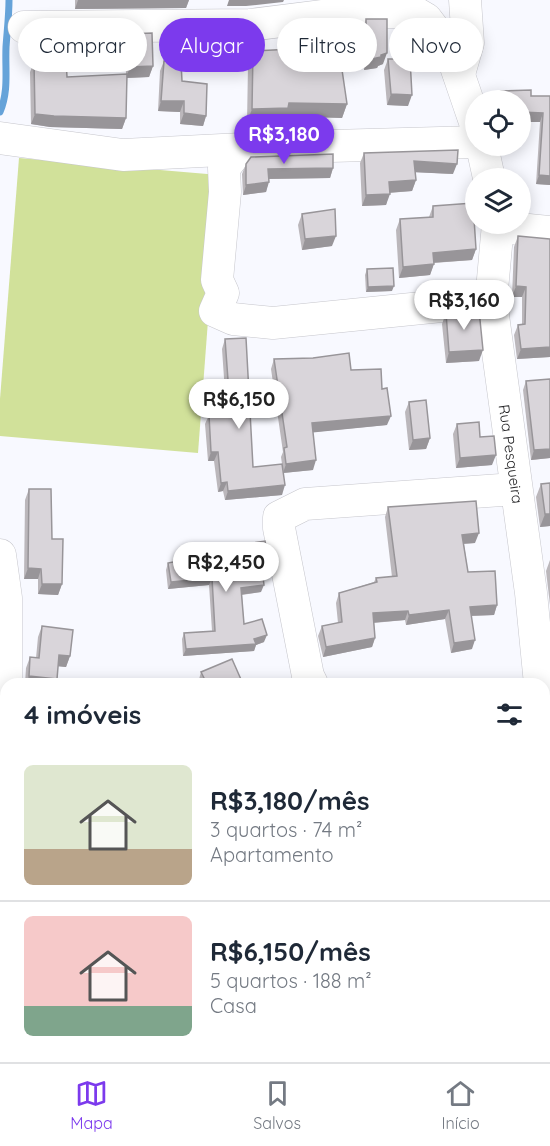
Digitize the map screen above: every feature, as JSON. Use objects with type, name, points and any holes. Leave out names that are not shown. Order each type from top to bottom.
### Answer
[{"type":"street","points":[[459,74],[468,43],[465,0]]},
{"type":"street","points":[[147,26],[250,25],[354,12],[414,12],[426,19],[451,52],[465,92]]},
{"type":"street","points":[[1,143],[123,155],[465,142]]},
{"type":"street","points":[[238,150],[224,168],[225,192],[217,280],[223,293],[215,311],[233,319],[273,322],[491,301]]},
{"type":"street","points":[[531,229],[550,232]]},
{"type":"street","name":"Rua Pesqueira","points":[[497,234],[491,301],[531,593],[539,678]]},
{"type":"street","points":[[309,678],[279,528],[279,517],[305,504],[515,489]]},
{"type":"street","points":[[0,555],[6,598],[6,678]]},
{"type":"green space","points":[[19,158],[219,175],[198,453],[0,436],[0,399]]},
{"type":"building","points":[[377,19],[387,19],[387,53],[377,58]]},
{"type":"building","points":[[147,33],[152,33],[153,66],[147,66]]},
{"type":"building","points":[[265,50],[277,50],[277,72],[342,72],[347,104],[289,103],[288,108],[252,109],[253,72],[265,72]]},
{"type":"building","points":[[34,72],[67,72],[67,77],[127,74],[126,118],[35,114]]},
{"type":"building","points":[[163,72],[182,72],[182,81],[207,84],[206,116],[184,113],[184,101],[161,101]]},
{"type":"building","points":[[389,72],[411,72],[412,95],[391,94]]},
{"type":"building","points":[[531,96],[550,96],[550,176],[539,175],[543,113],[531,112]]},
{"type":"building","points":[[458,150],[457,164],[414,161],[416,180],[389,182],[390,194],[366,195],[364,153]]},
{"type":"building","points":[[333,154],[333,168],[268,169],[269,182],[246,185],[246,164],[251,157]]},
{"type":"building","points":[[465,204],[465,234],[475,234],[476,249],[433,253],[434,264],[403,267],[400,219],[433,217],[433,206]]},
{"type":"building","points":[[335,209],[336,236],[305,239],[302,214]]},
{"type":"building","points":[[518,236],[550,239],[550,347],[521,349],[518,325],[525,324],[526,287],[516,286]]},
{"type":"building","points":[[393,268],[394,286],[368,287],[367,269]]},
{"type":"building","points":[[479,310],[483,350],[449,352],[446,313]]},
{"type":"building","points":[[246,338],[253,467],[282,464],[285,485],[228,491],[227,482],[221,483],[218,452],[211,452],[209,415],[219,414],[218,407],[230,407],[225,339]]},
{"type":"building","points":[[349,353],[351,370],[381,369],[382,389],[387,388],[391,416],[312,423],[316,460],[286,464],[284,448],[287,447],[274,359],[313,358]]},
{"type":"building","points":[[550,379],[550,449],[534,450],[526,381]]},
{"type":"building","points":[[426,400],[430,438],[413,440],[409,402]]},
{"type":"building","points":[[479,422],[480,437],[494,436],[496,455],[460,458],[457,424]]},
{"type":"building","points":[[550,483],[550,514],[545,514],[541,484]]},
{"type":"building","points":[[29,489],[51,489],[52,539],[63,539],[62,584],[42,584],[41,569],[28,568]]},
{"type":"building","points":[[476,501],[479,533],[462,535],[468,572],[495,571],[497,605],[470,607],[475,640],[454,643],[449,610],[409,615],[408,611],[373,613],[375,638],[326,647],[322,626],[342,622],[339,593],[377,582],[376,578],[397,576],[388,507]]},
{"type":"building","points":[[265,541],[269,560],[261,561],[264,585],[241,588],[244,624],[262,619],[267,635],[254,639],[256,644],[186,649],[184,633],[215,631],[212,578],[171,582],[168,563],[216,553],[215,549]]},
{"type":"building","points":[[42,626],[73,630],[70,656],[59,655],[57,678],[29,676],[30,657],[39,658]]},
{"type":"building","points":[[232,659],[240,678],[204,678],[201,672]]},
{"type":"waterway","points":[[0,112],[6,88],[9,0]]}]
